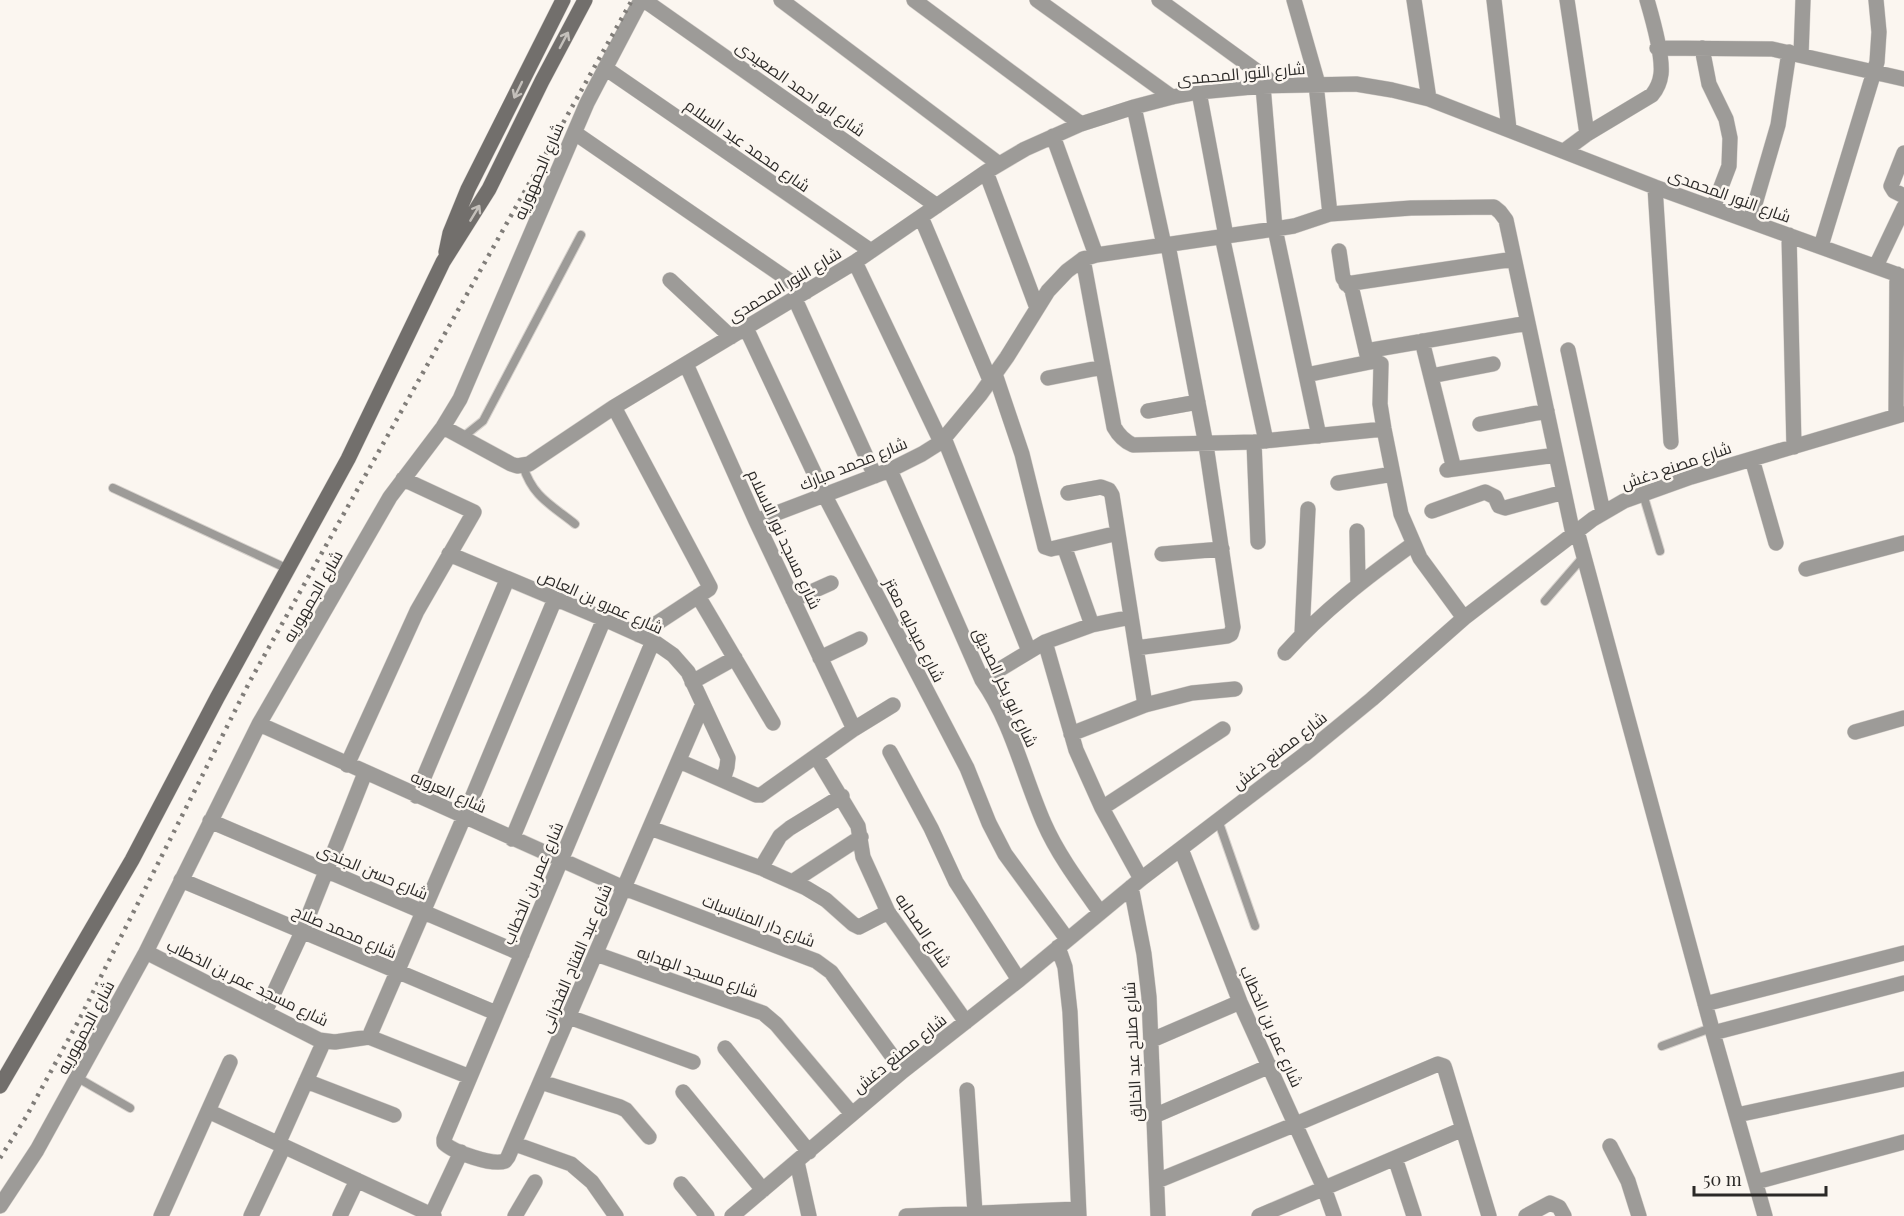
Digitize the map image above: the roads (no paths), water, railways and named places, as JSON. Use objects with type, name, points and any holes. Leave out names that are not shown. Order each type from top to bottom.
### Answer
[{"type":"main road","points":[[562,2],[582,6]]},
{"type":"main road","name":"شارع الجمهوريه","points":[[443,262],[450,233],[464,200],[562,2]]},
{"type":"main road","name":"شارع الجمهوريه","points":[[0,1086],[132,860],[217,698],[348,459],[443,262],[489,189],[582,6]]},
{"type":"street","name":"شارع الجمهوريه","points":[[0,1206],[37,1150],[146,952],[260,724],[390,496],[443,427],[460,399],[587,103],[642,0]]},
{"type":"street","name":"شارع ابو احمد الصعيدى","points":[[642,0],[937,206]]},
{"type":"street","points":[[781,0],[992,168],[1037,308]]},
{"type":"street","points":[[914,0],[1081,124]]},
{"type":"street","points":[[1037,0],[1172,97]]},
{"type":"street","points":[[1159,0],[1270,86],[1275,230],[1319,436]]},
{"type":"street","points":[[1303,0],[1294,0],[1317,84],[1330,214]]},
{"type":"street","points":[[1414,0],[1429,99]]},
{"type":"street","points":[[1494,0],[1509,129]]},
{"type":"street","points":[[1567,0],[1587,134]]},
{"type":"street","points":[[1564,151],[1587,134],[1652,95],[1659,83],[1661,76],[1657,48],[1647,0]]},
{"type":"street","points":[[1750,221],[1778,125],[1795,54],[1803,0]]},
{"type":"street","points":[[1821,246],[1874,72],[1878,47],[1876,0]]},
{"type":"street","points":[[1657,48],[1755,48],[1795,54],[1904,79]]},
{"type":"street","points":[[1702,48],[1709,84],[1723,112],[1730,138],[1729,166],[1713,208]]},
{"type":"street","name":"شارع محمد عبد السلام","points":[[605,68],[870,251]]},
{"type":"street","name":"شارع النور المحمدى","points":[[524,466],[614,406],[855,262],[992,168],[1081,124],[1134,106],[1199,92],[1270,86],[1356,84],[1429,99],[1655,187],[1900,275]]},
{"type":"street","points":[[1199,92],[1260,442],[1258,542]]},
{"type":"street","points":[[1134,106],[1166,245],[1198,402],[1233,627],[1231,634],[1227,636],[1136,648]]},
{"type":"street","points":[[574,133],[800,295],[875,476]]},
{"type":"street","points":[[1053,136],[1090,257],[1103,367],[1114,427],[1118,435],[1134,445],[1206,445],[1260,442],[1384,429]]},
{"type":"street","points":[[1904,153],[1891,186],[1893,191],[1904,196]]},
{"type":"street","points":[[1655,187],[1671,442]]},
{"type":"street","points":[[1090,257],[1275,230],[1330,214],[1411,208],[1494,207],[1506,220],[1564,492],[1584,556],[1712,1031],[1765,1216]]},
{"type":"street","points":[[1876,266],[1904,207]]},
{"type":"street","points":[[921,217],[993,377],[1022,454],[1047,549],[1118,533]]},
{"type":"street","points":[[1789,235],[1794,447]]},
{"type":"street","points":[[1339,251],[1342,278],[1352,290],[1367,357]]},
{"type":"street","name":"شارع محمد مبارك","points":[[756,521],[890,470],[922,454],[942,440],[993,377],[1058,279],[1090,257]]},
{"type":"street","points":[[1346,284],[1514,259]]},
{"type":"street","points":[[855,262],[942,440],[1029,651]]},
{"type":"street","points":[[1900,275],[1900,415]]},
{"type":"street","points":[[670,280],[732,337]]},
{"type":"street","points":[[1306,375],[1422,341],[1528,323]]},
{"type":"street","name":"شارع صيدليه معتز","points":[[746,328],[825,496],[967,768],[989,823],[1005,854],[1063,943]]},
{"type":"street","points":[[1422,341],[1451,470],[1556,455]]},
{"type":"street","points":[[1568,350],[1603,512]]},
{"type":"street","points":[[1367,357],[1381,364],[1380,404],[1401,514],[1420,558],[1464,618]]},
{"type":"street","name":"شارع مسجد نور الاسلام","points":[[686,364],[756,521],[854,729]]},
{"type":"street","points":[[1431,376],[1492,364]]},
{"type":"street","points":[[1048,378],[1103,367]]},
{"type":"street","points":[[1148,411],[1198,402]]},
{"type":"street","points":[[614,406],[710,585],[709,590],[698,596],[646,638]]},
{"type":"street","points":[[1480,424],[1547,411]]},
{"type":"street","name":"شارع مصنع دغش","points":[[735,1215],[903,1071],[1019,980],[1136,883],[1372,699],[1464,618],[1603,512],[1643,494],[1691,477],[1900,415]]},
{"type":"street","points":[[443,427],[512,464],[524,466]]},
{"type":"street","points":[[1752,459],[1776,543]]},
{"type":"street","name":"شارع ابو بكر الصديق","points":[[890,470],[982,680],[1008,727],[1050,838],[1100,912]]},
{"type":"street","points":[[1338,483],[1393,474]]},
{"type":"street","points":[[347,765],[417,611],[474,512],[403,479]]},
{"type":"street","points":[[1068,493],[1101,487],[1109,490],[1112,495],[1146,705]]},
{"type":"street","points":[[1432,511],[1485,492],[1495,496],[1499,506],[1505,508],[1564,492]]},
{"type":"street","points":[[1302,634],[1308,509]]},
{"type":"street","points":[[1357,531],[1358,584]]},
{"type":"street","points":[[1806,569],[1904,543]]},
{"type":"street","points":[[1285,653],[1302,634],[1358,584],[1413,544]]},
{"type":"street","points":[[1065,546],[1092,625]]},
{"type":"street","points":[[1162,554],[1222,549]]},
{"type":"street","name":"شارع عمرو بن العاص","points":[[449,554],[604,619],[646,638],[673,655],[688,672],[728,758],[723,780]]},
{"type":"street","points":[[416,796],[507,580]]},
{"type":"street","points":[[793,600],[831,583]]},
{"type":"street","points":[[698,596],[773,723]]},
{"type":"street","points":[[470,1077],[369,1036],[555,599]]},
{"type":"street","points":[[982,680],[1045,642],[1092,625],[1131,617]]},
{"type":"street","points":[[512,839],[604,619]]},
{"type":"street","name":"شارع عمر بن الخطاب","points":[[444,1139],[561,861],[646,638]]},
{"type":"street","points":[[820,658],[860,639]]},
{"type":"street","name":"شارع صلاح عبد الخالق","points":[[1045,642],[1071,734],[1136,883],[1152,1040],[1158,1216]]},
{"type":"street","points":[[692,682],[735,658]]},
{"type":"street","points":[[1071,734],[1146,705],[1192,693],[1235,689]]},
{"type":"street","name":"شارع عبد الفتاح الفخرانى","points":[[444,1139],[447,1146],[461,1152],[501,1163],[505,1161],[515,1144],[703,704]]},
{"type":"street","points":[[679,761],[756,795],[761,795],[854,729],[893,705]]},
{"type":"street","points":[[1856,732],[1904,718]]},
{"type":"street","name":"شارع العروبه","points":[[260,724],[624,888]]},
{"type":"street","points":[[1102,808],[1223,729]]},
{"type":"street","points":[[890,752],[931,828],[956,882],[1019,980]]},
{"type":"street","name":"شارع الصحابه","points":[[816,756],[858,826],[863,857],[888,912],[966,1022]]},
{"type":"street","points":[[265,1012],[302,932],[365,773]]},
{"type":"street","points":[[761,868],[780,836],[789,828],[842,796]]},
{"type":"street","name":"شارع حسن الجندى","points":[[210,821],[522,954]]},
{"type":"street","points":[[650,828],[761,868],[815,892],[858,927],[888,912]]},
{"type":"street","points":[[792,882],[861,837]]},
{"type":"street","name":"شارع عمر بن الخطاب","points":[[1181,849],[1240,1002],[1296,1124],[1334,1216]]},
{"type":"street","name":"شارع محمد صلاح","points":[[181,880],[496,1013]]},
{"type":"street","name":"شارع دار المناسبات","points":[[624,888],[824,966],[837,979],[903,1071]]},
{"type":"street","points":[[906,1216],[1078,1213],[1070,1012],[1063,943]]},
{"type":"street","name":"شارع مسجد عمر بن الخطاب","points":[[146,952],[324,1041],[344,1041],[369,1036]]},
{"type":"street","points":[[1705,1004],[1904,953]]},
{"type":"street","name":"شارع مسجد الهدايه","points":[[596,954],[763,1013],[776,1024],[852,1114]]},
{"type":"street","points":[[1712,1031],[1904,982]]},
{"type":"street","points":[[1152,1040],[1240,1002]]},
{"type":"street","points":[[569,1017],[693,1062]]},
{"type":"street","points":[[251,1216],[324,1041]]},
{"type":"street","points":[[725,1048],[803,1157],[809,1216]]},
{"type":"street","points":[[161,1216],[230,1062]]},
{"type":"street","points":[[1157,1181],[1438,1064],[1444,1066],[1489,1216]]},
{"type":"street","points":[[1154,1116],[1270,1066]]},
{"type":"street","points":[[1737,1115],[1904,1079]]},
{"type":"street","points":[[306,1081],[394,1115]]},
{"type":"street","points":[[541,1082],[626,1110],[649,1137]]},
{"type":"street","points":[[967,1090],[982,1214]]},
{"type":"street","points":[[683,1092],[763,1190]]},
{"type":"street","points":[[208,1111],[432,1216],[461,1152]]},
{"type":"street","points":[[1259,1216],[1463,1129]]},
{"type":"street","points":[[1756,1182],[1904,1142]]},
{"type":"street","points":[[515,1144],[571,1164],[592,1182],[616,1216]]},
{"type":"street","points":[[1610,1146],[1628,1181],[1639,1216]]},
{"type":"street","points":[[1395,1158],[1414,1216]]},
{"type":"street","points":[[340,1216],[357,1180]]},
{"type":"street","points":[[515,1216],[535,1182]]},
{"type":"street","points":[[681,1184],[707,1216]]},
{"type":"street","points":[[1526,1216],[1550,1203],[1559,1207],[1564,1216]]},
{"type":"street","points":[[0,1212],[6,1216]]},
{"type":"lane","points":[[463,437],[483,421],[581,235]]},
{"type":"lane","points":[[524,466],[534,490],[575,524]]},
{"type":"lane","points":[[113,488],[288,569]]},
{"type":"lane","points":[[1643,494],[1660,551]]},
{"type":"lane","points":[[1545,601],[1584,556]]},
{"type":"lane","points":[[1218,820],[1255,926]]},
{"type":"lane","points":[[1662,1046],[1712,1031]]},
{"type":"lane","points":[[78,1078],[130,1108]]},
{"type":"railway","points":[[0,1158],[26,1117],[79,1020],[250,681],[632,0]]}]
